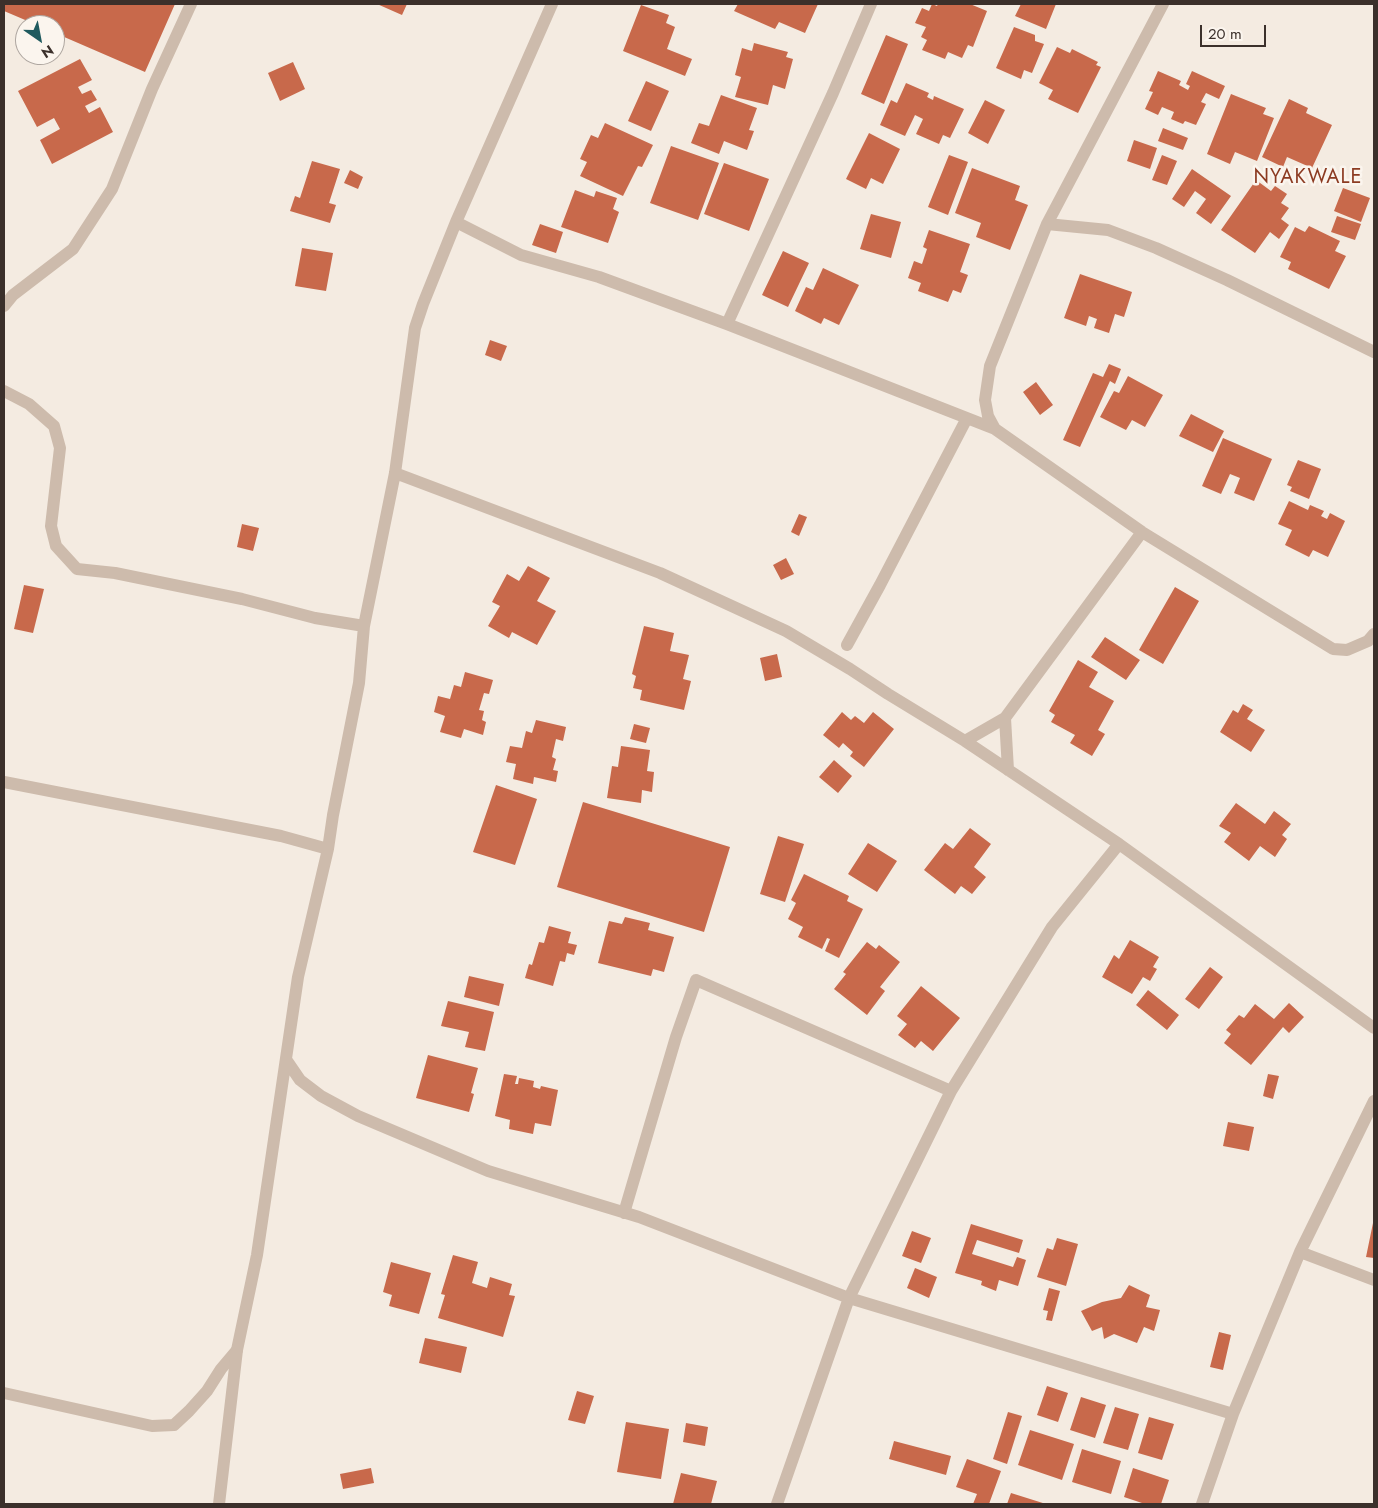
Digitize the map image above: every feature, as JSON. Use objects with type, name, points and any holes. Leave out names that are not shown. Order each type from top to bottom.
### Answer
[{"type":"street","points":[[4,306],[13,295],[73,249],[112,189],[152,89],[192,4]]},
{"type":"street","points":[[219,1504],[238,1350],[257,1255],[298,977],[328,849],[359,683],[364,626],[395,473],[415,328],[456,222],[552,4]]},
{"type":"street","points":[[727,324],[833,93],[871,4]]},
{"type":"street","points":[[995,429],[988,416],[984,400],[990,366],[1047,224],[1163,4]]},
{"type":"street","points":[[456,222],[521,255],[599,277],[727,324],[995,429],[1142,532],[1334,648],[1347,650],[1368,641],[1374,634]]},
{"type":"street","points":[[1047,224],[1108,230],[1156,248],[1227,280],[1374,352]]},
{"type":"street","points":[[4,391],[29,404],[54,426],[60,448],[50,526],[56,546],[77,569],[135,577],[242,599],[315,618],[364,626]]},
{"type":"street","points":[[846,645],[880,585],[967,418]]},
{"type":"street","points":[[395,473],[660,573],[786,631],[965,741],[1119,844],[1374,1028]]},
{"type":"street","points":[[965,741],[1005,718],[1142,532]]},
{"type":"street","points":[[1005,718],[1008,770]]},
{"type":"street","points":[[4,782],[281,836],[328,849]]},
{"type":"street","points":[[777,1504],[849,1298],[951,1090],[1052,927],[1119,844]]},
{"type":"street","points":[[624,1213],[676,1037],[696,980],[951,1090]]},
{"type":"street","points":[[287,1060],[300,1080],[321,1096],[358,1116],[488,1171],[638,1217],[849,1298],[1233,1414]]},
{"type":"street","points":[[1202,1504],[1233,1414],[1300,1252],[1374,1101]]},
{"type":"street","points":[[1300,1252],[1374,1280]]},
{"type":"street","points":[[4,1393],[152,1426],[174,1425],[207,1391],[221,1369],[238,1350]]},
{"type":"building","points":[[4,4],[175,4],[145,72],[65,37],[65,15],[15,16],[4,11]]},
{"type":"building","points":[[377,4],[407,4],[402,15]]},
{"type":"building","points":[[738,4],[818,4],[805,33],[779,22],[775,29],[734,11]]},
{"type":"building","points":[[932,4],[937,6],[938,4],[970,4],[987,11],[973,47],[968,45],[962,58],[948,52],[945,59],[922,50],[927,40],[921,37],[926,27],[915,23],[922,8],[929,11]]},
{"type":"building","points":[[1021,4],[1056,4],[1046,29],[1015,16]]},
{"type":"building","points":[[641,5],[669,15],[666,23],[675,27],[667,49],[692,59],[685,76],[623,51]]},
{"type":"building","points":[[1014,27],[1035,35],[1035,41],[1044,44],[1032,73],[1024,70],[1021,79],[996,68]]},
{"type":"building","points":[[886,35],[908,44],[884,104],[861,94]]},
{"type":"building","points":[[754,43],[788,52],[786,57],[793,59],[785,89],[773,85],[768,105],[735,97],[741,77],[735,75],[742,48],[752,51]]},
{"type":"building","points":[[1057,47],[1070,53],[1072,49],[1098,62],[1096,65],[1101,67],[1078,113],[1048,99],[1053,90],[1039,83]]},
{"type":"building","points":[[80,59],[92,80],[78,87],[82,94],[91,90],[97,100],[85,106],[89,113],[100,107],[113,132],[52,164],[40,140],[60,129],[54,118],[37,127],[18,91]]},
{"type":"building","points":[[293,62],[305,89],[280,101],[268,73]]},
{"type":"building","points":[[1158,71],[1181,81],[1179,85],[1188,90],[1190,86],[1186,84],[1192,71],[1225,86],[1219,99],[1206,93],[1201,102],[1206,104],[1196,125],[1185,121],[1183,124],[1171,119],[1174,112],[1162,107],[1158,115],[1145,109],[1153,92],[1149,91]]},
{"type":"building","points":[[646,81],[669,91],[651,131],[628,121]]},
{"type":"building","points":[[906,83],[929,93],[927,97],[933,100],[934,96],[964,109],[950,138],[943,135],[939,144],[916,134],[923,119],[915,115],[905,136],[880,125],[891,100],[897,103]]},
{"type":"building","points":[[1231,94],[1266,108],[1263,114],[1274,118],[1257,161],[1235,152],[1230,164],[1207,154]]},
{"type":"building","points":[[721,95],[757,108],[749,130],[754,131],[747,150],[724,141],[719,154],[691,143],[699,123],[709,126]]},
{"type":"building","points":[[1289,99],[1308,108],[1306,113],[1332,125],[1312,168],[1287,157],[1283,167],[1262,157]]},
{"type":"building","points":[[985,100],[1005,110],[988,144],[968,133]]},
{"type":"building","points":[[605,123],[653,145],[642,167],[638,166],[623,196],[580,176],[587,162],[580,159],[591,135],[598,138]]},
{"type":"building","points":[[1163,128],[1188,138],[1183,150],[1158,141]]},
{"type":"building","points":[[869,133],[900,149],[883,184],[871,178],[866,189],[846,179]]},
{"type":"building","points":[[1134,140],[1157,148],[1150,169],[1127,161]]},
{"type":"building","points":[[671,146],[719,163],[698,220],[650,203]]},
{"type":"building","points":[[949,155],[968,162],[948,215],[928,207]]},
{"type":"building","points":[[1162,155],[1177,161],[1167,185],[1152,180]]},
{"type":"building","points":[[312,161],[340,169],[329,203],[336,205],[330,223],[290,211],[295,196],[300,198]]},
{"type":"building","points":[[724,163],[769,179],[749,231],[704,214]]},
{"type":"building","points":[[972,168],[1020,186],[1015,200],[1028,205],[1010,250],[976,237],[981,223],[955,213]]},
{"type":"building","points":[[1192,169],[1231,196],[1211,224],[1196,213],[1206,199],[1195,191],[1184,207],[1172,199]]},
{"type":"building","points":[[350,170],[363,177],[358,189],[344,183]]},
{"type":"building","points":[[1256,180],[1271,191],[1275,186],[1287,194],[1281,203],[1289,208],[1281,219],[1289,225],[1279,239],[1270,232],[1255,253],[1221,230]]},
{"type":"building","points":[[1343,188],[1370,198],[1361,222],[1334,211]]},
{"type":"building","points":[[575,190],[594,197],[596,191],[617,198],[613,209],[619,212],[608,243],[561,227]]},
{"type":"building","points":[[871,214],[901,222],[891,258],[860,249]]},
{"type":"building","points":[[1337,216],[1361,224],[1355,240],[1331,232]]},
{"type":"building","points":[[540,224],[563,232],[556,253],[532,245]]},
{"type":"building","points":[[1309,226],[1340,241],[1335,251],[1346,256],[1329,289],[1288,269],[1291,262],[1280,257],[1295,227],[1305,232]]},
{"type":"building","points":[[929,230],[970,244],[960,272],[968,275],[961,293],[953,290],[948,302],[918,291],[921,283],[908,278],[914,261],[922,264],[927,249],[923,247]]},
{"type":"building","points":[[302,248],[333,253],[326,291],[295,286]]},
{"type":"building","points":[[783,251],[809,263],[788,307],[762,295]]},
{"type":"building","points":[[823,268],[859,285],[839,325],[824,318],[821,324],[795,311],[806,287],[813,290]]},
{"type":"building","points":[[1080,274],[1132,292],[1124,317],[1115,314],[1109,333],[1094,328],[1097,319],[1089,316],[1086,326],[1064,318]]},
{"type":"building","points":[[490,340],[507,346],[501,361],[485,355]]},
{"type":"building","points":[[1109,364],[1121,369],[1115,384],[1110,381],[1080,447],[1063,440],[1093,373],[1103,377]]},
{"type":"building","points":[[1128,376],[1163,395],[1145,427],[1132,420],[1126,430],[1100,417],[1114,391],[1119,393]]},
{"type":"building","points":[[1036,382],[1053,405],[1040,415],[1023,392]]},
{"type":"building","points":[[1191,414],[1224,431],[1213,452],[1179,436]]},
{"type":"building","points":[[1223,438],[1272,459],[1254,501],[1234,493],[1240,478],[1230,474],[1221,494],[1202,486]]},
{"type":"building","points":[[1298,460],[1321,469],[1309,499],[1290,491],[1292,487],[1287,485]]},
{"type":"building","points":[[1289,501],[1308,510],[1310,505],[1324,511],[1321,516],[1327,519],[1330,513],[1345,521],[1328,557],[1313,550],[1309,557],[1285,545],[1292,530],[1278,524]]},
{"type":"building","points":[[799,514],[807,517],[799,536],[791,532]]},
{"type":"building","points":[[242,524],[259,528],[253,551],[237,547]]},
{"type":"building","points":[[786,558],[794,574],[781,580],[773,565]]},
{"type":"building","points":[[528,566],[550,578],[537,601],[556,611],[537,645],[512,632],[509,638],[488,626],[500,606],[492,602],[507,574],[519,581]]},
{"type":"building","points":[[24,585],[44,589],[33,633],[14,629]]},
{"type":"building","points":[[1175,587],[1199,601],[1163,664],[1139,650]]},
{"type":"building","points":[[644,626],[674,633],[670,651],[689,655],[683,679],[691,681],[684,710],[640,700],[642,690],[633,688],[636,676],[632,674]]},
{"type":"building","points":[[1105,637],[1140,660],[1126,680],[1091,657]]},
{"type":"building","points":[[777,654],[782,677],[765,681],[760,658]]},
{"type":"building","points":[[1078,660],[1098,672],[1089,687],[1114,701],[1098,730],[1105,734],[1092,756],[1070,743],[1075,735],[1051,722],[1055,715],[1049,711]]},
{"type":"building","points":[[465,672],[493,680],[489,694],[484,693],[479,710],[484,711],[482,720],[486,722],[483,735],[464,729],[461,738],[440,732],[445,716],[434,712],[438,696],[450,699],[454,685],[461,687]]},
{"type":"building","points":[[1243,704],[1253,710],[1247,719],[1265,730],[1251,752],[1220,732],[1233,710],[1238,713]]},
{"type":"building","points":[[842,712],[851,720],[855,716],[864,723],[873,712],[894,729],[864,767],[850,756],[853,752],[843,743],[839,748],[823,735]]},
{"type":"building","points":[[536,720],[566,727],[563,741],[556,739],[552,757],[556,759],[553,770],[558,771],[556,782],[534,777],[533,784],[513,779],[516,764],[506,762],[510,746],[522,748],[526,731],[532,733]]},
{"type":"building","points":[[634,724],[650,728],[646,743],[630,739]]},
{"type":"building","points":[[621,746],[650,750],[647,771],[654,772],[652,792],[642,790],[641,803],[607,798],[612,766],[618,767]]},
{"type":"building","points":[[834,760],[852,776],[838,793],[819,777]]},
{"type":"building","points":[[496,785],[537,799],[515,865],[473,852]]},
{"type":"building","points":[[583,802],[730,847],[704,932],[557,887]]},
{"type":"building","points":[[1236,803],[1265,824],[1274,811],[1291,824],[1282,835],[1287,839],[1275,857],[1260,846],[1249,861],[1224,842],[1231,833],[1219,826]]},
{"type":"building","points":[[970,828],[991,844],[974,867],[986,877],[972,894],[961,886],[955,894],[924,870],[945,843],[953,849]]},
{"type":"building","points":[[778,836],[804,844],[785,902],[760,894]]},
{"type":"building","points":[[868,843],[897,861],[877,892],[848,874]]},
{"type":"building","points":[[804,874],[849,896],[847,901],[863,909],[839,958],[825,951],[830,939],[827,938],[822,949],[798,937],[803,927],[788,919],[796,903],[791,900]]},
{"type":"building","points":[[625,917],[650,923],[648,930],[674,937],[664,972],[653,969],[651,976],[598,963],[609,921],[622,924]]},
{"type":"building","points":[[549,926],[571,932],[568,943],[577,945],[574,955],[567,953],[565,962],[560,961],[553,986],[525,978],[529,964],[532,965],[539,942],[544,943]]},
{"type":"building","points":[[1130,940],[1159,957],[1153,967],[1157,969],[1150,981],[1143,977],[1132,994],[1102,977],[1114,955],[1119,959]]},
{"type":"building","points":[[867,942],[876,949],[879,945],[900,962],[880,987],[885,991],[867,1015],[834,989],[846,974],[843,972]]},
{"type":"building","points":[[1210,967],[1223,977],[1199,1009],[1185,999]]},
{"type":"building","points":[[469,976],[504,984],[499,1006],[464,997]]},
{"type":"building","points":[[921,986],[960,1018],[933,1051],[921,1041],[915,1048],[898,1035],[907,1024],[897,1016]]},
{"type":"building","points":[[1148,990],[1179,1015],[1167,1030],[1136,1005]]},
{"type":"building","points":[[448,1001],[494,1012],[485,1051],[465,1047],[469,1032],[441,1026]]},
{"type":"building","points":[[1289,1003],[1304,1017],[1289,1033],[1283,1027],[1251,1065],[1224,1043],[1231,1034],[1226,1030],[1239,1015],[1244,1018],[1255,1004],[1274,1019]]},
{"type":"building","points":[[428,1055],[478,1068],[471,1093],[474,1094],[469,1112],[416,1098]]},
{"type":"building","points":[[504,1074],[517,1076],[515,1084],[518,1084],[519,1078],[534,1081],[533,1087],[540,1089],[541,1086],[558,1090],[551,1126],[535,1123],[533,1134],[509,1129],[510,1120],[495,1116]]},
{"type":"building","points":[[1268,1074],[1279,1076],[1273,1099],[1263,1096]]},
{"type":"building","points":[[1228,1122],[1254,1127],[1249,1151],[1223,1146]]},
{"type":"building","points":[[1374,1223],[1374,1258],[1366,1257]]},
{"type":"building","points":[[971,1224],[1023,1240],[1019,1253],[977,1240],[972,1254],[1013,1267],[1017,1257],[1026,1260],[1018,1286],[999,1280],[996,1291],[981,1285],[982,1281],[955,1273]]},
{"type":"building","points":[[912,1231],[931,1238],[921,1263],[902,1256]]},
{"type":"building","points":[[1057,1238],[1078,1244],[1066,1286],[1037,1277],[1047,1248],[1053,1250]]},
{"type":"building","points":[[453,1255],[478,1262],[472,1283],[487,1288],[490,1277],[512,1284],[509,1295],[515,1296],[503,1337],[438,1318],[445,1295],[441,1294]]},
{"type":"building","points":[[391,1262],[431,1273],[419,1314],[389,1306],[392,1295],[383,1292]]},
{"type":"building","points":[[915,1268],[937,1277],[929,1298],[907,1288]]},
{"type":"building","points":[[1129,1285],[1150,1295],[1146,1307],[1160,1310],[1154,1331],[1144,1327],[1137,1343],[1114,1334],[1104,1339],[1102,1327],[1092,1331],[1081,1311],[1102,1302],[1121,1298]]},
{"type":"building","points":[[1049,1288],[1060,1291],[1052,1321],[1046,1320],[1048,1311],[1043,1310]]},
{"type":"building","points":[[1219,1332],[1231,1335],[1223,1370],[1210,1367]]},
{"type":"building","points":[[425,1338],[467,1347],[461,1373],[419,1363]]},
{"type":"building","points":[[1047,1386],[1068,1393],[1058,1422],[1037,1415]]},
{"type":"building","points":[[577,1391],[594,1396],[585,1424],[568,1420]]},
{"type":"building","points":[[1081,1397],[1106,1405],[1095,1438],[1070,1430]]},
{"type":"building","points":[[1115,1407],[1139,1414],[1128,1450],[1103,1443]]},
{"type":"building","points":[[1008,1412],[1022,1416],[1007,1464],[993,1459]]},
{"type":"building","points":[[1149,1417],[1174,1424],[1162,1460],[1138,1453]]},
{"type":"building","points":[[626,1422],[669,1429],[661,1479],[617,1472]]},
{"type":"building","points":[[686,1423],[708,1427],[705,1446],[683,1442]]},
{"type":"building","points":[[1030,1430],[1074,1444],[1062,1480],[1018,1465]]},
{"type":"building","points":[[894,1441],[951,1456],[946,1475],[889,1459]]},
{"type":"building","points":[[1082,1449],[1121,1461],[1111,1494],[1072,1482]]},
{"type":"building","points":[[967,1459],[1001,1471],[989,1504],[973,1504],[977,1494],[956,1487]]},
{"type":"building","points":[[371,1468],[374,1483],[343,1489],[340,1474]]},
{"type":"building","points":[[1133,1468],[1169,1480],[1161,1504],[1145,1504],[1124,1497]]},
{"type":"building","points":[[681,1473],[717,1481],[711,1504],[673,1504]]},
{"type":"building","points":[[1011,1493],[1046,1504],[1007,1504]]},
{"type":"district","name":"NYAKWALE","points":[[1308,178]]}]
